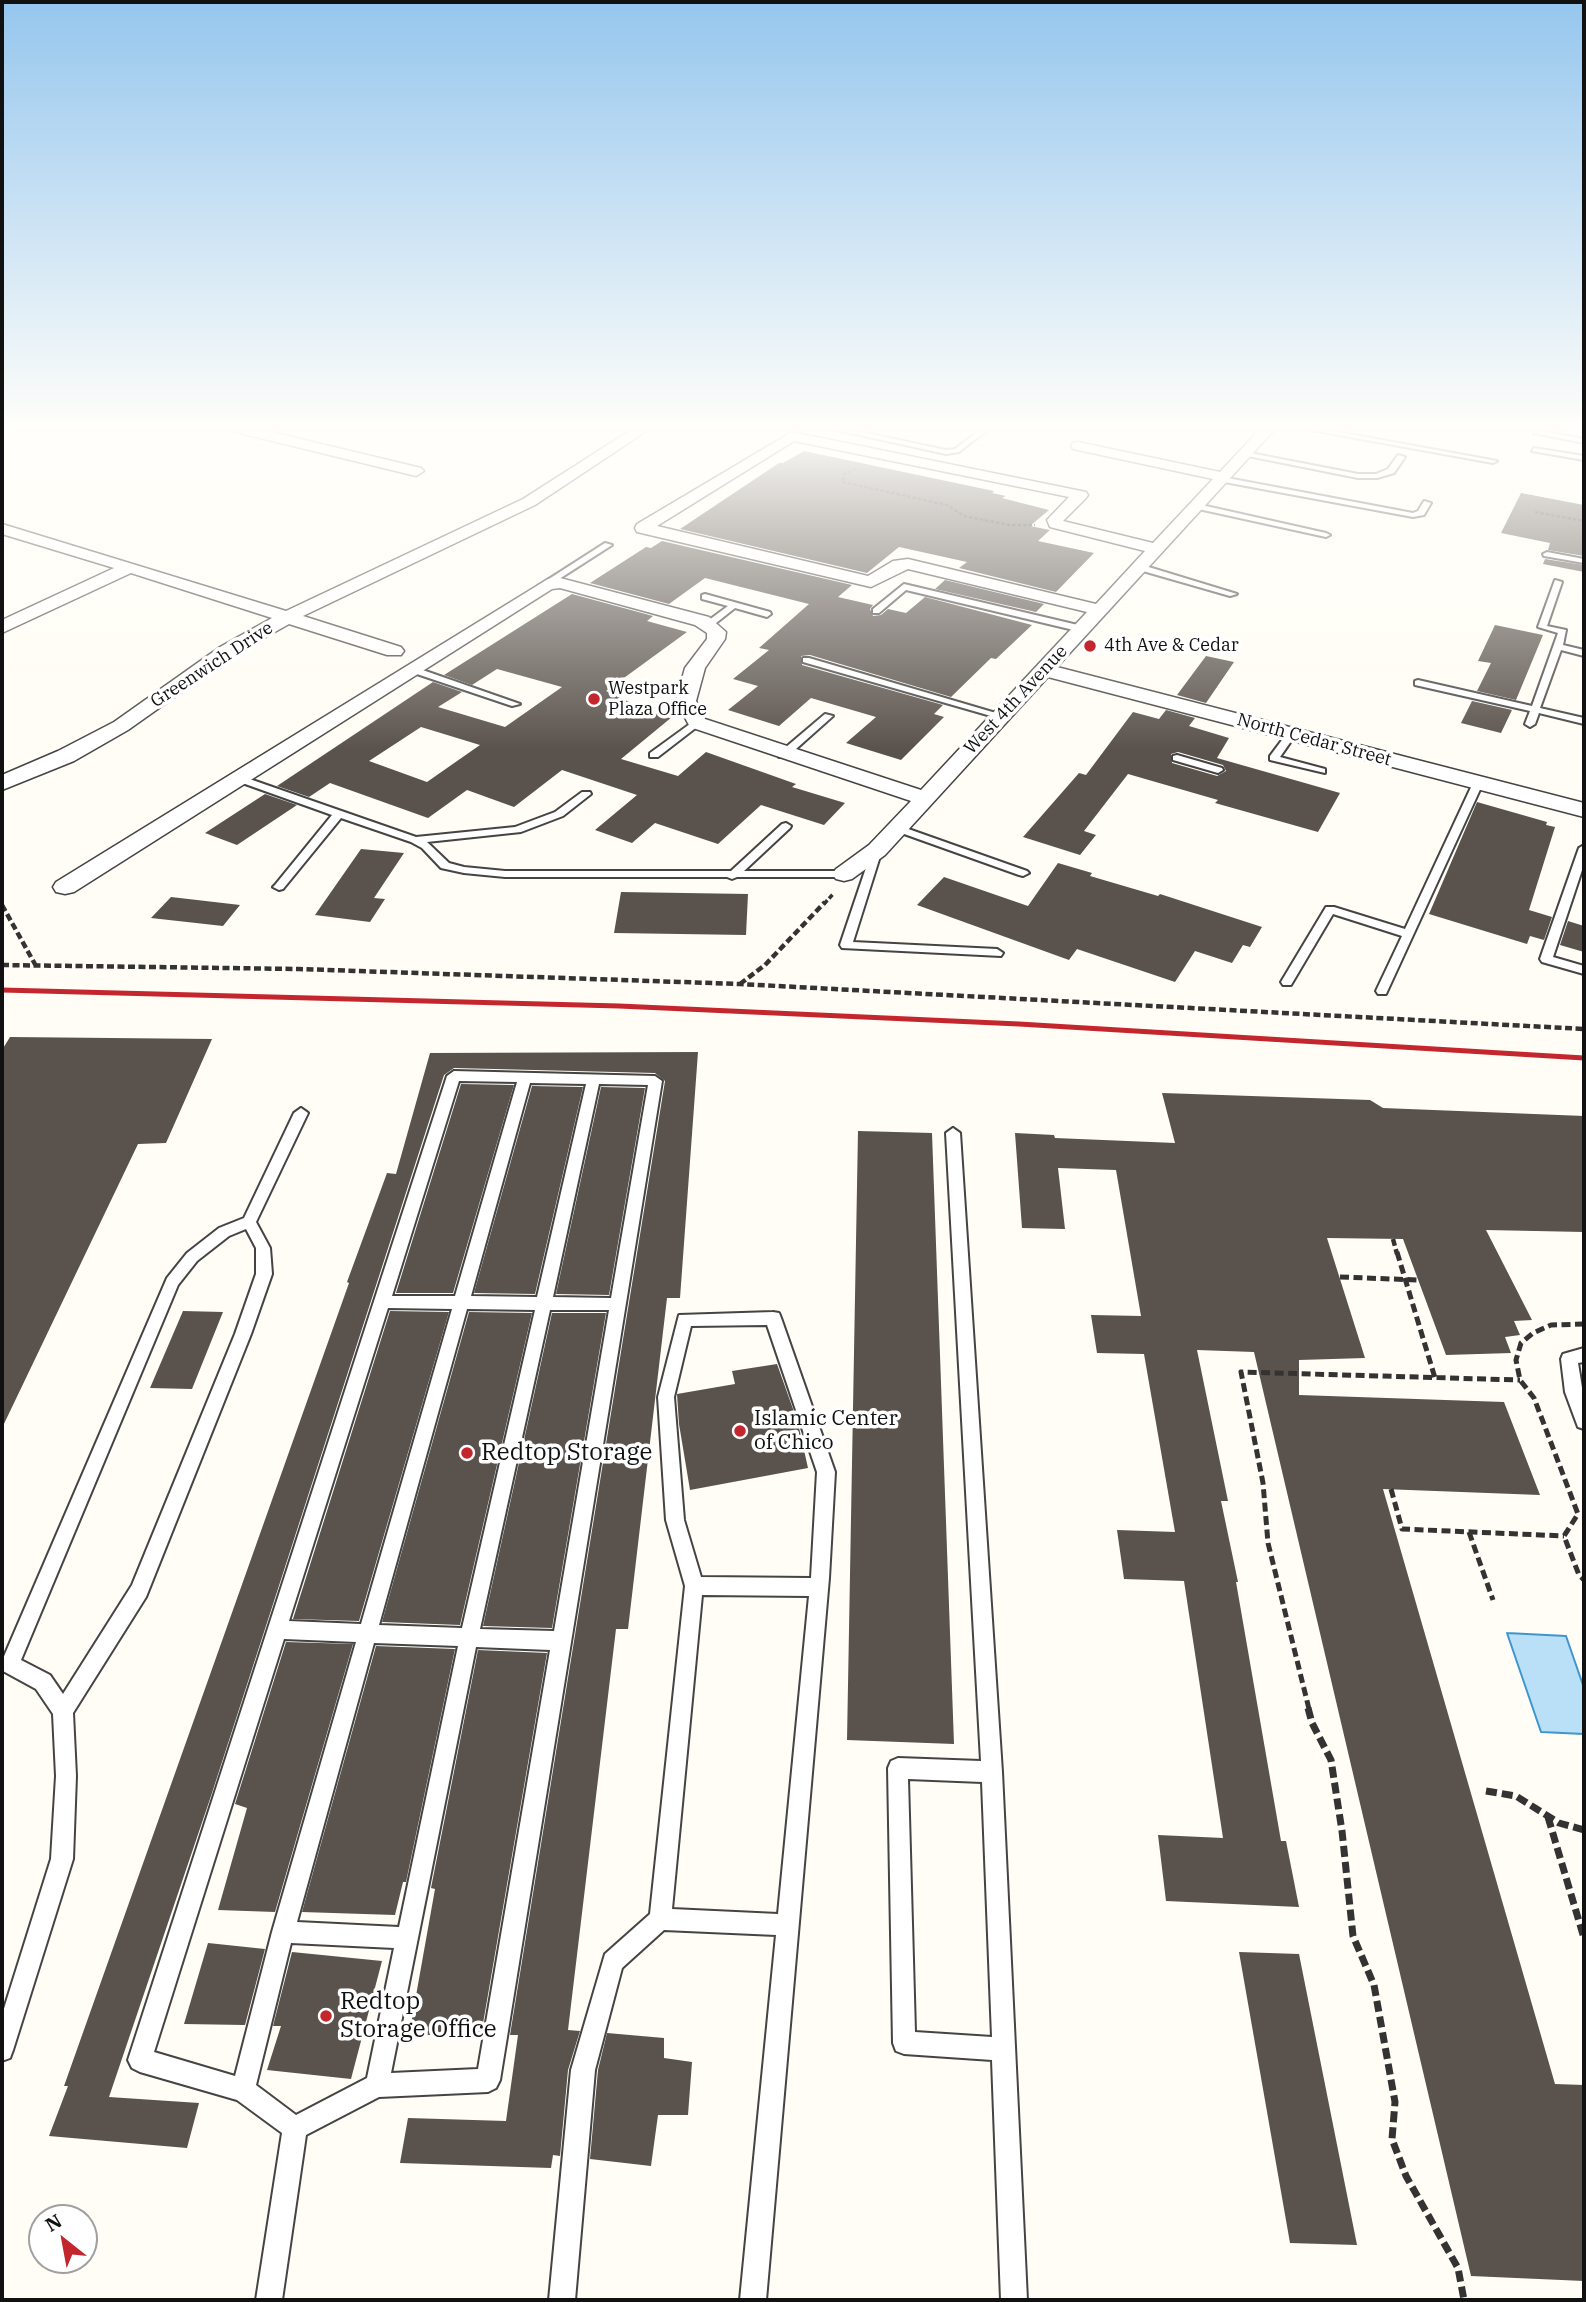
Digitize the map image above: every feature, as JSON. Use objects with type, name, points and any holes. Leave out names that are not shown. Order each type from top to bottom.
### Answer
[{"type":"street","points":[[24,535],[394,651]]},
{"type":"street","name":"Greenwich Drive","points":[[2,783],[66,756],[121,726],[226,651],[287,617],[459,535]]},
{"type":"street","points":[[674,535],[871,582],[899,565],[908,564],[1100,610]]},
{"type":"street","points":[[1102,535],[1156,549]]},
{"type":"street","name":"West 4th Avenue","points":[[845,874],[877,850],[1169,535]]},
{"type":"street","points":[[2,627],[130,567]]},
{"type":"street","points":[[65,887],[542,586],[560,583],[708,625],[717,632],[716,639],[695,668],[686,701],[697,723],[723,735],[783,755],[925,798]]},
{"type":"street","name":"North Cedar Street","points":[[1044,670],[1584,810]]},
{"type":"lane","points":[[542,586],[608,545]]},
{"type":"lane","points":[[1547,554],[1584,561]]},
{"type":"lane","points":[[1139,567],[1233,594]]},
{"type":"lane","points":[[1530,724],[1563,632],[1542,627],[1558,582]]},
{"type":"lane","points":[[877,611],[904,587],[1082,629]]},
{"type":"lane","points":[[705,597],[766,614]]},
{"type":"lane","points":[[708,625],[734,605]]},
{"type":"lane","points":[[1559,647],[1584,653]]},
{"type":"lane","points":[[806,660],[1002,716]]},
{"type":"lane","points":[[411,669],[515,704]]},
{"type":"lane","points":[[1418,683],[1584,721]]},
{"type":"lane","points":[[783,755],[828,716]]},
{"type":"lane","points":[[654,755],[697,723]]},
{"type":"lane","points":[[1291,734],[1274,758],[1321,771]]},
{"type":"lane","points":[[1177,758],[1218,770]]},
{"type":"lane","points":[[238,778],[415,840],[426,846],[445,866],[464,870],[505,874],[845,874]]},
{"type":"lane","points":[[1382,991],[1478,783]]},
{"type":"lane","points":[[415,840],[517,830],[559,814],[586,794]]},
{"type":"lane","points":[[279,887],[339,813]]},
{"type":"lane","points":[[732,876],[786,826]]},
{"type":"lane","points":[[897,828],[1023,873]]},
{"type":"lane","points":[[1584,848],[1546,959],[1584,970]]},
{"type":"lane","points":[[877,850],[846,945],[998,953]]},
{"type":"lane","points":[[1287,982],[1330,909],[1408,934]]},
{"type":"lane","points":[[454,1076],[655,1081],[488,2080],[377,2085],[295,2128],[243,2090],[140,2060],[454,1076]]},
{"type":"lane","points":[[243,2090],[283,1932],[525,1077]]},
{"type":"lane","points":[[377,2085],[469,1637],[594,1079]]},
{"type":"lane","points":[[2,2050],[62,1859],[66,1776],[63,1711],[43,1682],[9,1664],[172,1282],[192,1257],[224,1232],[249,1222],[301,1114]]},
{"type":"lane","points":[[953,1133],[992,1772],[1014,2300]]},
{"type":"lane","points":[[63,1711],[139,1591],[243,1334],[264,1274],[263,1248],[249,1222]]},
{"type":"lane","points":[[382,1302],[618,1304]]},
{"type":"lane","points":[[562,2300],[583,2070],[613,1962],[660,1919],[694,1586],[675,1520],[666,1397],[685,1320],[773,1318],[826,1472],[819,1587],[753,2300]]},
{"type":"lane","points":[[1584,1354],[1569,1359],[1573,1392],[1584,1422]]},
{"type":"lane","points":[[694,1586],[819,1587]]},
{"type":"lane","points":[[277,1630],[562,1641]]},
{"type":"lane","points":[[992,1772],[898,1768],[904,2043],[1004,2049]]},
{"type":"lane","points":[[660,1919],[787,1925]]},
{"type":"lane","points":[[283,1932],[406,1938]]},
{"type":"lane","points":[[270,2300],[295,2128]]},
{"type":"path","points":[[740,984],[765,965],[831,898],[845,874]]},
{"type":"path","points":[[2,905],[36,966]]},
{"type":"path","points":[[2,965],[313,969],[740,984],[1584,1030]]},
{"type":"path","points":[[1393,1239],[1435,1378]]},
{"type":"path","points":[[1340,1277],[1418,1280]]},
{"type":"path","points":[[1564,1536],[1578,1514],[1534,1398],[1520,1380],[1516,1360],[1521,1343],[1550,1325],[1584,1324]]},
{"type":"path","points":[[1464,2300],[1458,2268],[1406,2176],[1392,2139],[1395,2102],[1374,1985],[1353,1936],[1342,1831],[1331,1760],[1312,1723],[1268,1543],[1264,1483],[1241,1372],[1520,1380]]},
{"type":"path","points":[[1391,1489],[1402,1529],[1564,1536]]},
{"type":"path","points":[[1469,1532],[1493,1600]]},
{"type":"path","points":[[1564,1536],[1578,1575],[1584,1580]]},
{"type":"path","points":[[1486,1791],[1516,1796],[1548,1817],[1584,1830]]},
{"type":"path","points":[[1548,1817],[1584,1938]]},
{"type":"water","points":[[1507,1633],[1566,1636],[1584,1688],[1584,1734],[1541,1732]]},
{"type":"building","points":[[707,535],[1044,535],[1038,541],[1094,553],[1056,592],[959,568],[967,562],[899,547],[867,573]]},
{"type":"building","points":[[1513,535],[1584,535],[1584,556],[1548,550],[1550,543]]},
{"type":"building","points":[[662,541],[852,585],[838,597],[873,605],[870,609],[873,616],[881,615],[888,609],[906,613],[925,597],[1032,625],[996,659],[991,658],[951,697],[810,655],[801,656],[802,665],[943,705],[934,714],[944,717],[901,760],[846,743],[876,717],[811,698],[779,726],[728,710],[758,686],[733,679],[769,650],[759,648],[809,604],[705,578],[669,604],[590,583],[646,547],[651,548]]},
{"type":"building","points":[[1545,559],[1584,565],[1584,572],[1543,564]]},
{"type":"building","points":[[945,580],[1044,604],[1036,612],[935,589]]},
{"type":"building","points":[[572,594],[653,616],[647,621],[687,632],[606,691],[644,709],[672,717],[621,759],[678,776],[706,752],[796,784],[792,787],[845,803],[824,825],[761,805],[718,844],[655,823],[632,843],[595,830],[637,795],[562,770],[514,807],[467,790],[428,818],[330,783],[309,797],[277,786],[433,682],[462,692],[438,707],[505,727],[562,687],[497,669],[472,685],[444,675]],"holes":[[[421,727],[480,745],[427,782],[369,761]]]},
{"type":"building","points":[[1495,625],[1543,635],[1516,700],[1477,691],[1491,663],[1478,661]]},
{"type":"building","points":[[1206,656],[1234,662],[1206,703],[1177,695]]},
{"type":"building","points":[[1472,701],[1512,710],[1501,733],[1461,723]]},
{"type":"building","points":[[1166,710],[1195,718],[1189,726],[1229,738],[1217,758],[1340,793],[1318,832],[1215,803],[1218,800],[1128,774],[1084,831],[1096,835],[1080,855],[1023,837],[1079,773],[1086,775],[1133,712],[1159,719]],"holes":[[[1178,752],[1223,765],[1226,771],[1217,776],[1172,763],[1171,754]]]},
{"type":"building","points":[[265,794],[297,805],[237,845],[205,833]]},
{"type":"building","points":[[1477,802],[1547,822],[1546,825],[1555,827],[1529,910],[1552,917],[1544,940],[1530,936],[1527,944],[1429,914]]},
{"type":"building","points":[[361,849],[404,853],[374,898],[385,899],[370,922],[315,915]]},
{"type":"building","points":[[1058,863],[1092,873],[1090,876],[1158,896],[1160,894],[1262,927],[1250,947],[1243,945],[1232,963],[1195,951],[1175,982],[1077,949],[1069,960],[917,905],[944,877],[1028,906]]},
{"type":"building","points":[[621,892],[748,894],[746,935],[614,933]]},
{"type":"building","points":[[171,897],[240,905],[223,926],[151,918]]},
{"type":"building","points":[[1568,921],[1584,926],[1584,952],[1560,945]]},
{"type":"building","points":[[10,1037],[212,1039],[166,1143],[138,1144],[2,1428],[2,1050]]},
{"type":"building","points":[[698,1052],[680,1298],[667,1298],[628,1629],[616,1629],[568,2030],[580,2031],[568,2070],[560,2156],[553,2155],[551,2168],[400,2163],[408,2118],[506,2121],[518,2035],[510,2035],[665,1081],[655,1073],[454,1068],[444,1075],[211,1796],[109,2097],[199,2103],[187,2148],[49,2136],[68,2086],[64,2086],[349,1283],[347,1282],[387,1173],[396,1174],[430,1053]]},
{"type":"building","points":[[461,1084],[514,1085],[453,1293],[396,1293]]},
{"type":"building","points":[[532,1086],[583,1087],[535,1294],[474,1293]]},
{"type":"building","points":[[601,1087],[645,1088],[609,1295],[556,1294]]},
{"type":"building","points":[[1162,1093],[1370,1100],[1383,1108],[1584,1116],[1584,1232],[1486,1230],[1532,1320],[1514,1321],[1520,1335],[1505,1337],[1511,1353],[1446,1355],[1403,1239],[1327,1238],[1365,1358],[1299,1360],[1299,1395],[1504,1402],[1540,1495],[1383,1489],[1555,2084],[1584,2085],[1584,2281],[1471,2276],[1254,1352],[1197,1350],[1228,1501],[1221,1501],[1238,1582],[1281,1841],[1286,1841],[1299,1907],[1166,1901],[1158,1835],[1223,1838],[1184,1581],[1124,1579],[1117,1530],[1175,1532],[1144,1354],[1097,1353],[1091,1315],[1141,1316],[1116,1170],[1058,1168],[1065,1229],[1022,1228],[1015,1133],[1054,1135],[1055,1138],[1175,1143]]},
{"type":"building","points":[[858,1131],[932,1133],[954,1744],[847,1740]]},
{"type":"building","points":[[183,1311],[223,1312],[192,1389],[150,1388]]},
{"type":"building","points":[[390,1311],[449,1312],[359,1621],[293,1619]]},
{"type":"building","points":[[469,1312],[532,1313],[460,1625],[382,1622]]},
{"type":"building","points":[[552,1313],[606,1313],[552,1628],[483,1626]]},
{"type":"building","name":"Islamic Center of Chico","points":[[777,1364],[798,1423],[808,1468],[690,1490],[677,1394],[735,1384],[732,1371]]},
{"type":"building","points":[[286,1642],[353,1644],[275,1912],[218,1910],[247,1808],[235,1804]]},
{"type":"building","points":[[376,1646],[455,1649],[406,1882],[403,1882],[395,1915],[302,1912]]},
{"type":"building","points":[[478,1650],[547,1653],[481,2035],[409,2035],[435,1889],[431,1888]]},
{"type":"building","points":[[208,1943],[265,1949],[245,2025],[184,2024]]},
{"type":"building","name":"Redtop Storage Office","points":[[292,1952],[382,1961],[351,2079],[267,2070],[281,2026],[273,2026]]},
{"type":"building","points":[[1239,1952],[1299,1954],[1357,2245],[1290,2243]]},
{"type":"building","points":[[607,2033],[664,2038],[664,2058],[692,2062],[688,2115],[658,2115],[651,2166],[590,2159],[598,2070]]},
{"type":"railway","points":[[2,990],[619,1006],[1019,1024],[1584,1058]]},
{"type":"place","name":"4th Ave & Cedar","points":[[1090,646]]},
{"type":"place","name":"Westpark Plaza Office","points":[[594,699]]},
{"type":"place","name":"Islamic Center of Chico","points":[[740,1431]]},
{"type":"place","name":"Redtop Storage","points":[[467,1453]]},
{"type":"place","name":"Redtop Storage Office","points":[[326,2016]]}]
